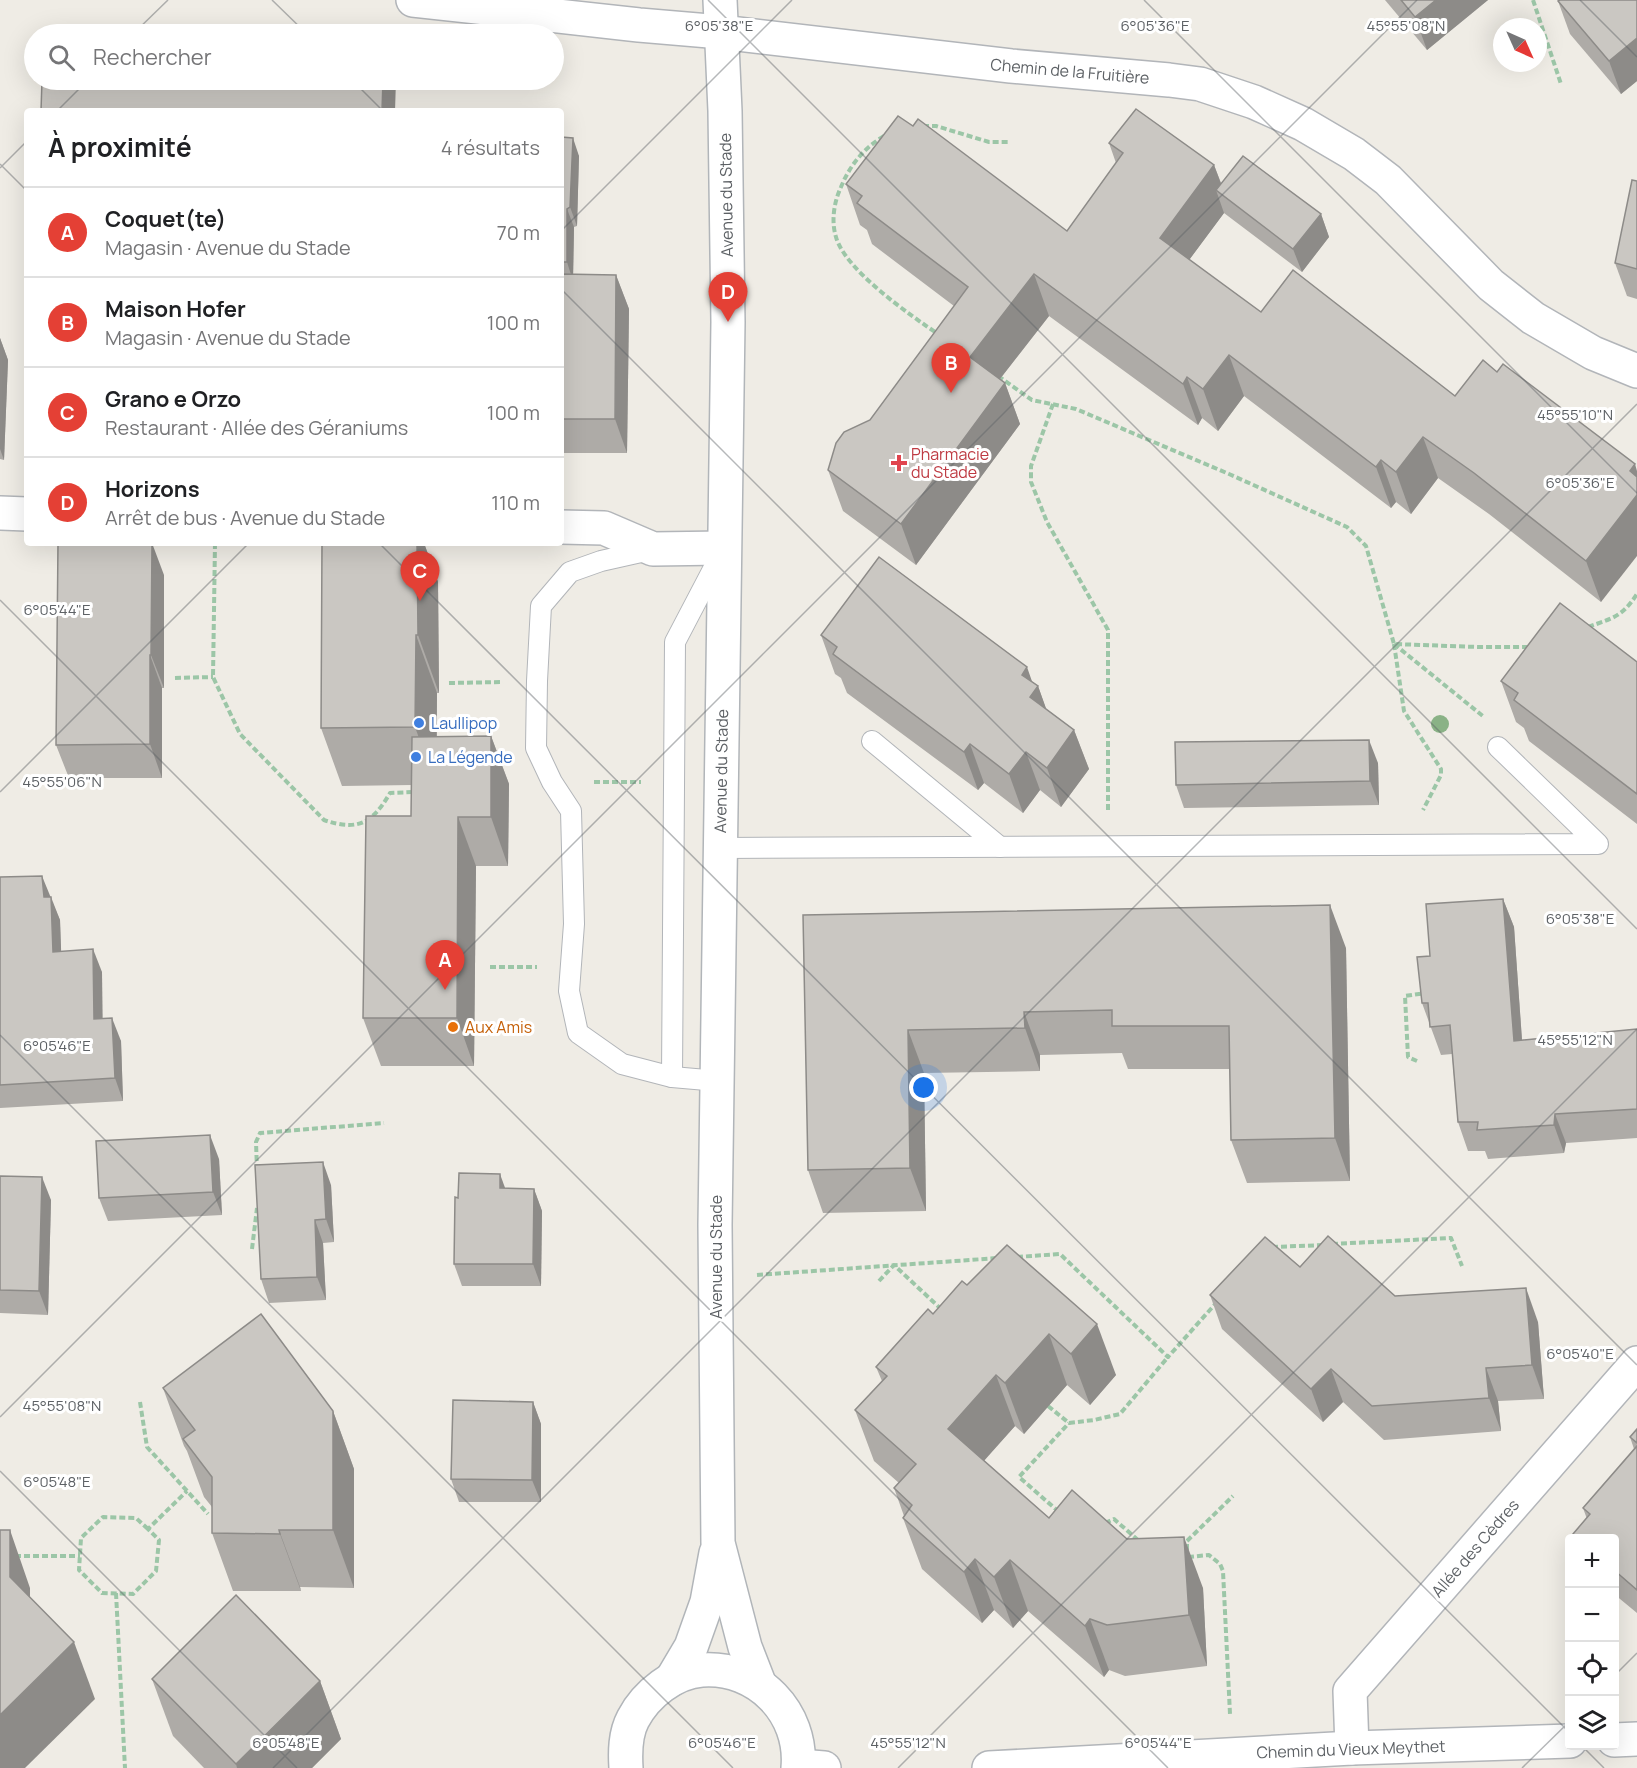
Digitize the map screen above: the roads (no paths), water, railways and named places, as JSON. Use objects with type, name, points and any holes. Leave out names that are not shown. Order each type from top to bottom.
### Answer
[{"type":"street","name":"Chemin de la Fruitière","points":[[413,0],[639,26],[721,32],[1011,66],[1200,84],[1254,102],[1303,124],[1354,154],[1388,180],[1485,279],[1533,318],[1593,353],[1637,371]]},
{"type":"street","name":"Avenue du Stade","points":[[672,1679],[691,1647],[707,1602],[718,1543],[716,1278],[728,322],[725,121],[720,0]]},
{"type":"street","points":[[0,513],[24,514]]},
{"type":"street","points":[[564,527],[604,528],[653,549],[724,548]]},
{"type":"street","name":"Allée des Cèdres","points":[[1352,1748],[1350,1691],[1637,1363]]},
{"type":"street","name":"Avenue du Stade","points":[[718,1543],[745,1647],[759,1683]]},
{"type":"street","points":[[626,1768],[625,1748],[632,1720],[649,1696],[672,1679],[701,1670],[731,1672],[759,1683],[782,1705],[796,1734],[807,1767]]},
{"type":"street","points":[[1619,1740],[1637,1739]]},
{"type":"street","name":"Chemin du Vieux Meythet","points":[[989,1768],[1063,1767],[1232,1754],[1352,1748],[1565,1741]]},
{"type":"lane","points":[[672,1077],[675,642],[724,548]]},
{"type":"lane","points":[[653,549],[601,561],[570,572],[542,606],[537,681],[536,748],[552,782],[571,811],[574,924],[569,991],[578,1033],[622,1064],[672,1077],[718,1081]]},
{"type":"lane","points":[[872,741],[1000,847]]},
{"type":"lane","points":[[720,848],[1598,844],[1498,747]]},
{"type":"place","name":"Horizons","points":[[728,322]]},
{"type":"place","name":"Maison Hofer","points":[[951,393]]},
{"type":"place","name":"Pharmacie du Stade","points":[[899,463]]},
{"type":"place","name":"Grano e Orzo","points":[[420,601]]},
{"type":"place","name":"Laullipop","points":[[419,723]]},
{"type":"place","name":"La Légende","points":[[416,757]]},
{"type":"place","name":"Coquet(te)","points":[[445,990]]},
{"type":"place","name":"Aux Amis","points":[[453,1027]]}]
